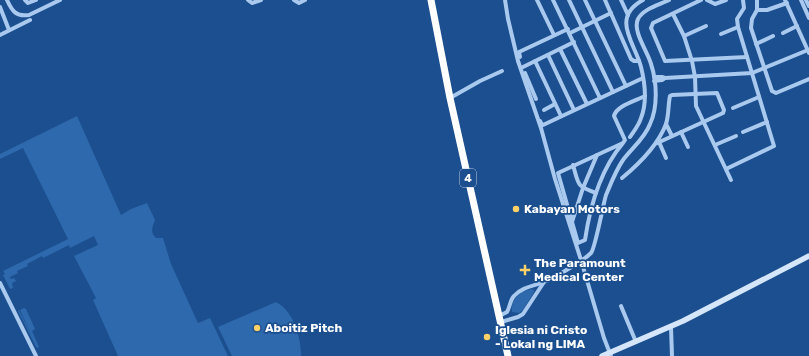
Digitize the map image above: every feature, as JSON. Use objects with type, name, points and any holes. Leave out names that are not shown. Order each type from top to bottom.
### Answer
[{"type":"highway","name":"4","points":[[431,0],[450,98],[508,356]]},
{"type":"street","points":[[7,0],[12,10],[17,14],[24,16],[60,0]]},
{"type":"street","points":[[26,2],[36,0]]},
{"type":"street","points":[[248,0],[252,3],[261,0]]},
{"type":"street","points":[[294,0],[299,3],[305,0]]},
{"type":"street","points":[[505,0],[518,61],[541,128],[555,179],[604,338],[611,354]]},
{"type":"street","points":[[537,0],[554,35]]},
{"type":"street","points":[[553,0],[600,98]]},
{"type":"street","points":[[569,0],[613,92]]},
{"type":"street","points":[[585,0],[626,86]]},
{"type":"street","points":[[605,0],[632,59],[634,61],[639,61]]},
{"type":"street","points":[[621,0],[628,15]]},
{"type":"street","points":[[630,137],[641,119],[644,96],[643,78],[639,61],[627,34],[626,27],[629,12],[637,1],[643,0]]},
{"type":"street","points":[[500,320],[507,312],[512,299],[518,293],[544,282],[581,260],[593,250],[601,212],[613,179],[623,160],[644,136],[650,125],[654,112],[654,79],[651,64],[638,33],[638,19],[643,13],[669,0]]},
{"type":"street","points":[[701,0],[653,23],[651,28],[665,61],[692,61],[747,57]]},
{"type":"street","points":[[707,0],[715,4],[726,0]]},
{"type":"street","points":[[726,169],[774,146],[738,27],[737,19],[744,8],[743,0]]},
{"type":"street","points":[[757,0],[757,10],[751,24],[756,44],[772,91],[776,93],[809,79]]},
{"type":"street","points":[[801,0],[809,18]]},
{"type":"street","points":[[806,0],[809,6]]},
{"type":"street","points":[[654,79],[662,77],[695,77],[752,73],[808,52],[786,2],[771,10],[757,10]]},
{"type":"street","points":[[0,7],[9,30]]},
{"type":"street","points":[[541,96],[535,99],[519,52],[554,35],[582,27],[611,13]]},
{"type":"street","points":[[674,14],[684,36],[692,61],[695,77],[696,106],[731,180]]},
{"type":"street","points":[[0,35],[30,20]]},
{"type":"street","points":[[684,36],[706,26]]},
{"type":"street","points":[[783,33],[797,26]]},
{"type":"street","points":[[721,34],[738,27]]},
{"type":"street","points":[[622,36],[627,34]]},
{"type":"street","points":[[756,44],[773,36]]},
{"type":"street","points":[[523,67],[574,42]]},
{"type":"street","points":[[560,49],[587,104]]},
{"type":"street","points":[[548,55],[574,110]]},
{"type":"street","points":[[535,61],[561,116]]},
{"type":"street","points":[[450,98],[480,81],[502,71]]},
{"type":"street","points":[[538,116],[540,123],[543,125],[643,78]]},
{"type":"street","points":[[622,178],[632,170],[657,143],[666,124],[670,96],[716,92],[724,110],[723,113],[657,143]]},
{"type":"street","points":[[624,143],[559,172],[558,174],[578,243],[584,241],[596,193],[605,171],[615,153],[624,143],[625,140],[614,116],[615,113],[620,108],[644,96]]},
{"type":"street","points":[[733,108],[759,97]]},
{"type":"street","points":[[544,110],[556,104]]},
{"type":"street","points":[[743,132],[767,122]]},
{"type":"street","points":[[666,124],[672,136]]},
{"type":"street","points":[[681,132],[688,147]]},
{"type":"street","points":[[715,145],[736,136]]},
{"type":"street","points":[[657,143],[666,158]]},
{"type":"street","points":[[611,148],[615,153]]},
{"type":"street","points":[[572,222],[583,188],[597,155]]},
{"type":"street","points":[[573,166],[579,185],[596,193]]},
{"type":"street","points":[[602,356],[611,354],[671,327],[809,256]]},
{"type":"street","points":[[500,320],[518,317],[523,314],[530,306],[544,282]]},
{"type":"street","points":[[0,283],[36,356]]},
{"type":"street","points":[[621,306],[636,342]]},
{"type":"street","points":[[671,327],[672,356]]},
{"type":"shaded area","points":[[77,116],[121,215],[131,209],[147,203],[155,220],[152,232],[156,238],[163,238],[171,264],[198,323],[210,318],[228,356],[118,356],[93,300],[96,298],[74,256],[98,245],[94,236],[70,248],[69,245],[27,264],[28,266],[17,271],[18,273],[10,277],[11,279],[14,278],[16,281],[12,283],[13,288],[10,289],[3,275],[5,274],[3,271],[68,239],[23,148],[0,159],[0,154]]},
{"type":"shaded area","points":[[532,289],[534,292],[523,310],[519,313],[512,312],[513,303],[517,296]]},
{"type":"shaded area","name":"Aboitiz Pitch","points":[[276,302],[288,312],[292,318],[300,341],[301,356],[232,356],[218,327]]},
{"type":"shaded area","points":[[24,308],[26,309],[35,329],[32,331],[39,347],[38,348],[36,347],[18,311],[19,310],[32,336],[20,310]]},
{"type":"place","name":"Kabayan Motors","points":[[516,209]]},
{"type":"place","name":"The Paramount Medical Center","points":[[525,270]]},
{"type":"place","name":"Aboitiz Pitch","points":[[257,328]]},
{"type":"place","name":"Iglesia ni Cristo - Lokal ng LIMA","points":[[487,337]]}]
